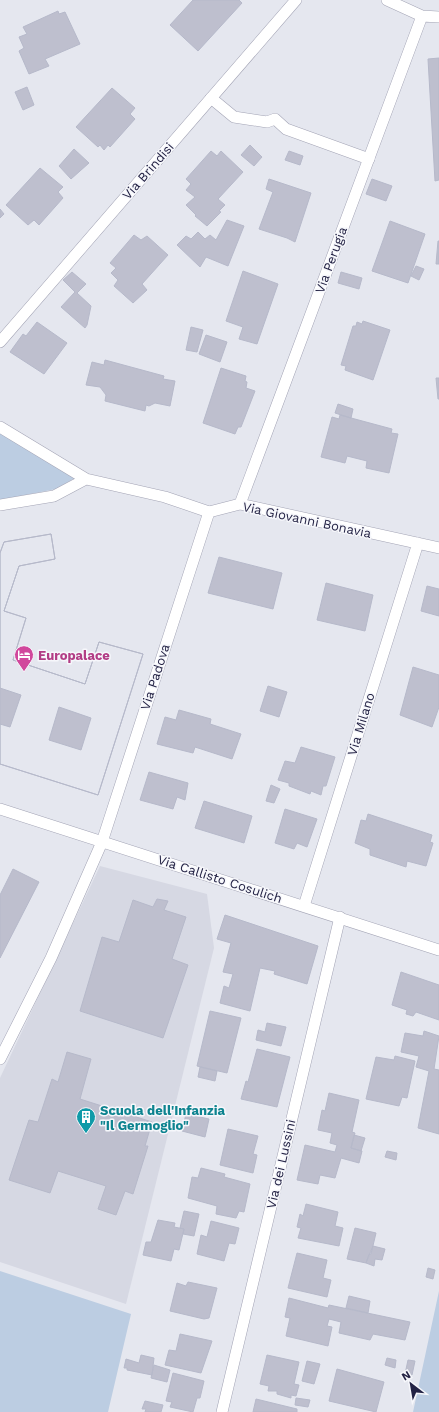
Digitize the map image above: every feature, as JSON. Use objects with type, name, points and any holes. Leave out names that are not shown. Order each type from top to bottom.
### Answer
[{"type":"street","name":"Via Brindisi","points":[[0,342],[296,0]]},
{"type":"street","points":[[387,0],[422,16],[439,17]]},
{"type":"street","name":"Via Perugia","points":[[240,504],[422,16]]},
{"type":"street","points":[[211,98],[234,117],[267,122],[276,119],[286,129],[369,159]]},
{"type":"street","points":[[0,427],[86,479],[165,497],[209,512]]},
{"type":"street","points":[[0,505],[54,496],[86,479]]},
{"type":"street","name":"Via Giovanni Bonavia","points":[[209,512],[240,504],[439,548]]},
{"type":"street","name":"Via Padova","points":[[0,1058],[51,958],[102,842],[209,512]]},
{"type":"street","name":"Via Milano","points":[[304,906],[418,543]]},
{"type":"street","name":"Via Callisto Cosulich","points":[[0,809],[439,950]]},
{"type":"street","name":"Via dei Lussini","points":[[222,1412],[340,917]]},
{"type":"shaded area","points":[[0,433],[75,478],[56,489],[0,500]]},
{"type":"shaded area","points":[[100,866],[207,894],[214,948],[126,1304],[0,1262],[0,1078]]},
{"type":"shaded area","points":[[0,1271],[131,1314],[108,1412],[0,1412]]},
{"type":"shaded area","points":[[439,1291],[439,1412],[413,1412]]},
{"type":"building","points":[[193,0],[239,0],[242,3],[198,51],[170,25]]},
{"type":"building","points":[[58,11],[59,14],[65,12],[80,44],[45,59],[49,66],[29,74],[19,51],[24,48],[19,37],[27,34],[23,27]]},
{"type":"building","points":[[439,58],[439,180],[435,181],[428,59]]},
{"type":"building","points":[[27,87],[34,105],[23,110],[15,92]]},
{"type":"building","points":[[112,88],[135,108],[130,114],[135,119],[110,147],[108,145],[104,150],[100,145],[98,147],[76,127]]},
{"type":"building","points":[[250,145],[262,157],[254,166],[241,155]]},
{"type":"building","points":[[74,149],[89,163],[71,179],[59,166]]},
{"type":"building","points":[[211,151],[217,156],[221,151],[243,172],[218,199],[225,205],[219,211],[221,212],[207,226],[195,216],[196,215],[186,205],[195,197],[186,190],[191,184],[186,179]]},
{"type":"building","points":[[289,151],[303,156],[300,165],[285,160]]},
{"type":"building","points":[[40,168],[63,187],[58,192],[63,198],[39,225],[34,220],[28,225],[6,205]]},
{"type":"building","points":[[269,179],[311,193],[295,242],[259,229],[273,192],[266,189]]},
{"type":"building","points":[[372,179],[392,186],[386,201],[366,194]]},
{"type":"building","points":[[0,209],[4,214],[0,218]]},
{"type":"building","points":[[227,220],[244,226],[228,266],[206,257],[200,267],[177,245],[186,236],[191,239],[198,232],[205,239],[210,235],[216,240]]},
{"type":"building","points":[[390,221],[425,234],[408,283],[372,271]]},
{"type":"building","points":[[134,235],[141,240],[147,236],[168,255],[142,284],[147,290],[133,303],[114,286],[118,280],[111,273],[116,268],[110,263]]},
{"type":"building","points":[[438,241],[439,264],[436,264]]},
{"type":"building","points":[[416,266],[424,269],[419,280],[411,276]]},
{"type":"building","points":[[243,271],[278,284],[257,344],[239,339],[243,327],[226,321]]},
{"type":"building","points":[[72,272],[86,284],[77,293],[91,306],[85,328],[61,307],[75,292],[63,280]]},
{"type":"building","points":[[341,272],[362,278],[359,289],[338,283]]},
{"type":"building","points":[[363,321],[390,330],[373,380],[345,370],[346,366],[341,365],[353,326],[356,326],[357,322],[362,324]]},
{"type":"building","points":[[37,322],[67,343],[44,374],[10,352],[23,334],[26,336]]},
{"type":"building","points":[[191,327],[203,330],[197,352],[186,350]]},
{"type":"building","points":[[206,335],[227,342],[220,362],[199,354]]},
{"type":"building","points":[[105,360],[164,376],[163,379],[175,381],[170,406],[155,403],[149,406],[146,405],[145,411],[105,401],[106,395],[100,387],[86,385],[92,362],[104,365]]},
{"type":"building","points":[[221,368],[246,376],[246,388],[255,391],[241,427],[238,427],[235,434],[203,423]]},
{"type":"building","points":[[436,378],[439,378],[439,399],[438,399]]},
{"type":"building","points":[[338,404],[353,409],[351,418],[335,413]]},
{"type":"building","points":[[340,415],[392,429],[391,433],[398,434],[389,473],[366,468],[367,461],[347,456],[345,463],[321,457],[332,417],[339,419]]},
{"type":"building","name":"Europalace","points":[[51,534],[55,559],[19,566],[4,611],[26,618],[13,660],[85,684],[99,642],[143,654],[98,795],[0,764],[0,724],[10,727],[21,695],[0,688],[0,553],[4,542]],"holes":[[[59,707],[91,718],[81,750],[49,740]]]},
{"type":"building","name":"Europalace","points":[[51,534],[55,559],[19,566],[4,611],[26,618],[13,660],[85,684],[99,642],[143,654],[98,795],[0,764],[0,553],[4,542]]},
{"type":"building","points":[[219,557],[282,573],[273,609],[208,593]]},
{"type":"building","points":[[326,583],[373,595],[365,631],[317,620]]},
{"type":"building","points":[[427,586],[439,589],[439,616],[421,611]]},
{"type":"building","points":[[413,667],[439,675],[439,707],[432,727],[400,715]]},
{"type":"building","points":[[268,686],[287,692],[279,717],[260,711]]},
{"type":"building","points":[[179,710],[211,719],[210,724],[241,734],[232,759],[195,747],[193,753],[157,744],[165,717],[176,720]]},
{"type":"building","points":[[301,747],[335,757],[326,786],[323,786],[321,795],[311,791],[310,794],[289,786],[289,783],[278,780],[285,761],[295,763]]},
{"type":"building","points":[[149,772],[188,783],[185,800],[177,797],[173,809],[140,800]]},
{"type":"building","points":[[271,785],[280,789],[274,803],[266,801]]},
{"type":"building","points":[[204,801],[252,816],[244,843],[195,828]]},
{"type":"building","points":[[285,809],[317,819],[307,847],[297,843],[294,849],[275,843]]},
{"type":"building","points":[[368,814],[432,835],[430,842],[433,843],[426,866],[407,861],[406,867],[370,855],[370,849],[355,843],[361,820],[366,821]]},
{"type":"building","points":[[13,869],[39,882],[0,958],[0,895]]},
{"type":"building","points":[[157,899],[168,901],[164,910],[186,917],[172,959],[188,965],[163,1038],[80,1011],[102,937],[119,942],[133,900],[153,907]]},
{"type":"building","points":[[225,915],[318,946],[307,984],[274,974],[275,971],[260,968],[250,1011],[220,1003],[224,986],[229,988],[233,974],[223,972],[231,943],[217,939]]},
{"type":"building","points":[[401,972],[439,985],[439,1020],[416,1012],[413,1016],[406,1014],[407,1010],[392,1005]]},
{"type":"building","points":[[210,1011],[241,1018],[227,1073],[197,1066]]},
{"type":"building","points":[[267,1023],[286,1027],[281,1046],[256,1040],[258,1030],[265,1032]]},
{"type":"building","points":[[424,1031],[439,1036],[434,1069],[439,1070],[439,1134],[418,1128],[429,1071],[416,1067],[419,1056],[401,1052],[405,1033],[423,1036]]},
{"type":"building","points":[[257,1049],[290,1057],[277,1107],[241,1099],[246,1081],[248,1082]]},
{"type":"building","name":"Scuola dell'Infanzia \"Il Germoglio\"","points":[[67,1052],[91,1059],[80,1099],[152,1122],[145,1146],[148,1146],[133,1194],[125,1191],[116,1215],[98,1209],[106,1186],[58,1171],[50,1193],[9,1180],[29,1120],[38,1122],[52,1079],[58,1082]]},
{"type":"building","points":[[395,1056],[415,1061],[407,1098],[402,1097],[399,1106],[366,1099],[376,1057],[394,1060]]},
{"type":"building","points":[[200,1067],[217,1071],[215,1081],[198,1077]]},
{"type":"building","points":[[329,1093],[359,1100],[352,1132],[355,1133],[351,1148],[362,1151],[359,1163],[341,1158],[335,1178],[320,1175],[318,1184],[297,1180],[305,1145],[335,1152],[337,1145],[330,1143],[332,1133],[318,1130],[322,1110],[325,1111]]},
{"type":"building","points":[[186,1114],[209,1119],[205,1137],[182,1131]]},
{"type":"building","points":[[228,1129],[258,1136],[253,1154],[257,1155],[253,1173],[220,1165]]},
{"type":"building","points":[[354,1135],[365,1138],[361,1151],[351,1148]]},
{"type":"building","points":[[387,1151],[397,1153],[396,1160],[385,1157]]},
{"type":"building","points":[[201,1168],[225,1174],[224,1177],[250,1184],[244,1212],[239,1211],[236,1218],[216,1214],[217,1206],[188,1198],[192,1177],[198,1178]]},
{"type":"building","points":[[306,1204],[338,1212],[335,1226],[343,1228],[339,1246],[298,1238],[301,1228],[297,1227],[300,1214],[303,1216]]},
{"type":"building","points":[[184,1211],[199,1214],[194,1236],[183,1234],[184,1229],[180,1228]]},
{"type":"building","points":[[158,1220],[175,1223],[174,1227],[184,1229],[179,1250],[174,1249],[171,1261],[143,1255],[146,1242],[151,1242]]},
{"type":"building","points":[[211,1221],[239,1228],[235,1244],[229,1243],[224,1261],[197,1254],[201,1235],[207,1237]]},
{"type":"building","points":[[355,1228],[376,1233],[371,1254],[369,1254],[366,1263],[347,1259]]},
{"type":"building","points":[[373,1246],[385,1249],[382,1260],[375,1259],[374,1266],[366,1263]]},
{"type":"building","points":[[297,1253],[327,1260],[323,1278],[331,1280],[327,1297],[288,1288]]},
{"type":"building","points":[[428,1268],[435,1270],[433,1279],[426,1277]]},
{"type":"building","points":[[188,1282],[217,1288],[209,1318],[204,1319],[170,1311],[177,1283],[186,1286]]},
{"type":"building","points":[[349,1296],[370,1301],[368,1313],[346,1308]]},
{"type":"building","points":[[289,1298],[328,1308],[329,1305],[410,1322],[405,1340],[373,1334],[370,1340],[339,1333],[341,1322],[329,1319],[327,1326],[332,1327],[328,1346],[286,1336],[290,1318],[285,1317]]},
{"type":"building","points":[[180,1334],[212,1341],[201,1373],[165,1365],[169,1350],[176,1351]]},
{"type":"building","points":[[141,1355],[154,1358],[152,1375],[127,1370],[127,1368],[124,1368],[126,1359],[139,1363]]},
{"type":"building","points":[[267,1355],[299,1362],[294,1384],[299,1385],[296,1396],[291,1395],[291,1398],[277,1394],[277,1391],[268,1391],[269,1386],[260,1384]]},
{"type":"building","points":[[387,1358],[396,1360],[395,1368],[385,1365]]},
{"type":"building","points":[[408,1360],[415,1361],[412,1375],[405,1374]]},
{"type":"building","points":[[307,1361],[320,1364],[314,1384],[302,1381]]},
{"type":"building","points":[[154,1365],[170,1370],[167,1382],[151,1378]]},
{"type":"building","points":[[337,1369],[384,1382],[376,1412],[329,1401]]},
{"type":"building","points":[[173,1373],[204,1381],[200,1398],[197,1398],[193,1412],[170,1407],[172,1402],[166,1401]]},
{"type":"building","points":[[296,1398],[310,1400],[308,1407],[295,1405]]},
{"type":"building","points":[[256,1399],[297,1409],[297,1412],[253,1412]]},
{"type":"building","points":[[145,1401],[163,1405],[161,1412],[145,1412],[146,1409],[142,1409]]},
{"type":"place","name":"Europalace","points":[[24,672]]},
{"type":"place","name":"Scuola dell'Infanzia \"Il Germoglio\"","points":[[86,1134]]}]
